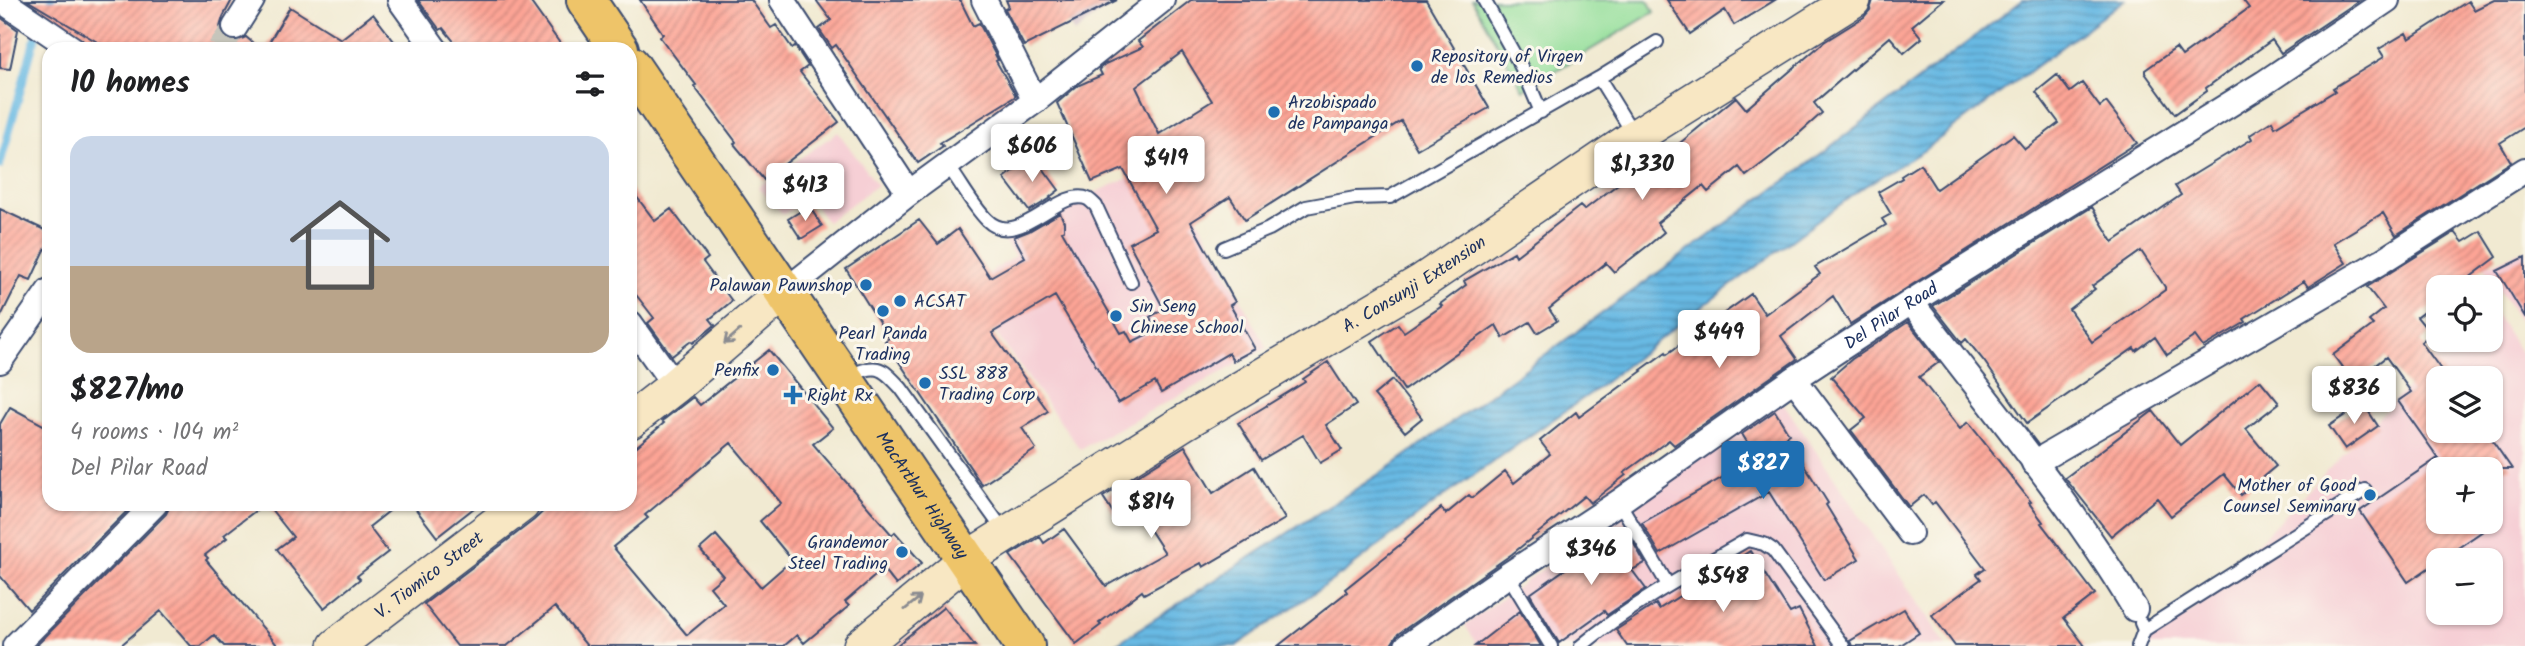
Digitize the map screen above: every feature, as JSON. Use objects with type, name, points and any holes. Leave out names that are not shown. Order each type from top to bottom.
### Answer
[{"type":"highway","points":[[586,0],[614,42]]},
{"type":"highway","name":"MacArthur Highway","points":[[637,75],[1025,646]]},
{"type":"main road","name":"A. Consunji Extension","points":[[861,646],[967,559],[1183,423],[1423,281],[1635,136],[1853,0]]},
{"type":"main road","points":[[637,416],[784,292]]},
{"type":"main road","name":"V. Tiomico Street","points":[[336,646],[513,511]]},
{"type":"street","points":[[1,0],[63,42]]},
{"type":"street","points":[[235,27],[252,0]]},
{"type":"street","points":[[400,0],[430,42]]},
{"type":"street","points":[[782,0],[909,193]]},
{"type":"street","points":[[984,0],[1035,101]]},
{"type":"street","points":[[784,292],[909,193],[1035,101],[1161,0]]},
{"type":"street","name":"Del Pilar Road","points":[[1407,646],[1794,379],[1911,302],[2264,83],[2387,0]]},
{"type":"street","points":[[2034,463],[2382,261],[2525,170]]},
{"type":"street","points":[[0,361],[42,301]]},
{"type":"street","points":[[1911,302],[2034,463],[2117,579],[2139,619]]},
{"type":"street","points":[[637,333],[675,386]]},
{"type":"street","points":[[1794,379],[1910,533]]},
{"type":"street","points":[[15,646],[148,511]]},
{"type":"lane","points":[[1484,0],[1524,72],[1541,111]]},
{"type":"lane","points":[[1224,248],[1269,229],[1306,207],[1356,198],[1390,197],[1657,42]]},
{"type":"lane","points":[[1599,78],[1635,136]]},
{"type":"lane","points":[[948,166],[988,221],[1003,228],[1020,226],[1074,198],[1087,198],[1096,206],[1131,282]]},
{"type":"lane","points":[[843,377],[872,366],[884,370],[901,388],[1007,535]]},
{"type":"lane","points":[[2138,646],[2139,619],[2365,490]]},
{"type":"lane","points":[[1619,502],[1668,585]]},
{"type":"lane","points":[[1581,646],[1600,630],[1668,585],[1747,540],[1764,544],[1773,550],[1843,646]]},
{"type":"lane","points":[[1508,575],[1551,646]]},
{"type":"shaded area","points":[[1058,0],[1117,0],[1074,33]]},
{"type":"shaded area","points":[[838,132],[877,185],[827,222],[810,199],[783,214],[758,187]]},
{"type":"shaded area","name":"Sin Seng Chinese School","points":[[1167,161],[1267,348],[1080,449],[964,290],[1015,256],[999,235]]},
{"type":"shaded area","points":[[2525,250],[2525,330],[2503,296],[2503,275],[2490,275],[2484,266]]},
{"type":"shaded area","name":"Mother of Good Counsel Seminary","points":[[2503,325],[2525,360],[2525,646],[2143,646],[2193,610],[2426,368],[2426,443],[2503,443],[2503,366],[2428,366],[2441,352],[2503,352]]},
{"type":"shaded area","points":[[1780,398],[1947,646],[1478,646],[1465,625]]},
{"type":"green space","points":[[1472,0],[1648,0],[1654,12],[1523,90]]},
{"type":"water","points":[[2023,0],[2124,0],[1923,151],[1865,186],[1595,390],[1440,499],[1346,571],[1236,646],[1113,646],[1393,465],[1797,172]]},
{"type":"building","points":[[27,0],[232,0],[220,27],[222,34],[234,42],[97,42]]},
{"type":"building","points":[[418,0],[529,0],[559,42],[454,42],[443,28],[440,30]]},
{"type":"building","points":[[640,0],[751,0],[771,28],[776,25],[792,48],[795,46],[808,66],[800,72],[839,122],[764,180],[734,144],[736,142],[660,37],[663,34]]},
{"type":"building","points":[[816,0],[960,0],[973,26],[979,23],[1016,96],[940,143],[943,146],[918,163],[836,45],[832,48],[819,29],[831,20]]},
{"type":"building","points":[[1006,0],[1117,0],[1024,46],[1005,9],[1009,7]]},
{"type":"building","points":[[1191,0],[1426,0],[1489,108],[1417,149],[1401,121],[1245,220],[1230,197],[1191,222],[1235,302],[1230,305],[1255,349],[1233,361],[1229,353],[1161,393],[1155,382],[1118,403],[1055,296],[992,333],[1048,411],[1022,428],[1036,449],[982,485],[885,341],[889,338],[846,269],[919,220],[938,244],[958,229],[990,277],[1025,257],[1014,237],[1060,213],[1064,222],[1062,231],[1121,333],[1126,331],[1132,342],[1156,330],[1150,317],[1164,309],[1129,243],[1156,229],[1123,169],[1092,182],[1057,103],[1077,86],[1102,75],[1099,69],[1105,64],[1143,47],[1138,41]],"holes":[[[1182,52],[1212,101],[1159,134],[1136,87]]]},
{"type":"building","points":[[1667,0],[1775,0],[1734,25],[1725,10],[1690,34]]},
{"type":"building","points":[[1873,0],[1943,0],[1912,26],[1922,38],[1904,53],[1890,37],[1814,103],[1822,113],[1785,146],[1746,176],[1739,167],[1708,192],[1703,186],[1657,223],[1664,232],[1650,244],[1614,272],[1606,263],[1549,309],[1557,321],[1537,333],[1530,322],[1503,338],[1496,325],[1404,390],[1372,341],[1398,324],[1404,332],[1442,306],[1440,304],[1466,285],[1464,281],[1514,252],[1516,256],[1580,206],[1584,210],[1665,148],[1669,152],[1736,97],[1746,109],[1824,42],[1864,17]]},
{"type":"building","points":[[2243,0],[2360,0],[2281,53],[2272,40],[2175,114],[2145,70],[2176,48],[2182,56],[2249,8]]},
{"type":"building","points":[[2494,0],[2525,0],[2525,127],[2500,143],[2511,162],[2396,235],[2383,213],[2333,243],[2346,263],[2308,287],[2304,281],[2244,319],[2246,322],[2203,347],[2195,336],[2167,355],[2155,337],[2136,351],[2134,348],[2027,423],[1984,361],[1966,339],[1962,343],[1933,306],[2092,207],[2113,242],[2181,195],[2175,186],[2252,139],[2250,135],[2272,121],[2275,127],[2335,91],[2333,88],[2384,57],[2379,49],[2406,33],[2409,39],[2468,1],[2474,10]],"holes":[[[2141,251],[2165,290],[2092,342],[2069,309],[2095,289],[2092,286]]]},
{"type":"building","points":[[290,7],[341,39],[373,14],[395,42],[269,42]]},
{"type":"building","points":[[0,17],[18,30],[10,69],[0,68]]},
{"type":"building","points":[[246,37],[252,42],[234,42]]},
{"type":"building","points":[[2057,75],[2070,92],[2082,83],[2100,107],[2106,102],[2137,143],[1850,324],[1833,296],[1781,336],[1797,359],[1674,445],[1669,440],[1624,473],[1626,475],[1590,503],[1584,496],[1512,554],[1398,634],[1390,646],[1278,646],[1347,592],[1345,589],[1441,508],[1446,514],[1469,495],[1472,498],[1505,471],[1514,483],[1550,454],[1540,441],[1576,412],[1579,417],[1666,352],[1667,354],[1751,294],[1765,314],[1820,274],[1815,267],[1886,225],[1882,219],[1891,214],[1878,192],[1902,178],[1901,176],[1920,164],[1936,189],[2013,135],[2025,149],[2059,123],[2036,92]]},
{"type":"building","points":[[1034,156],[1059,190],[1029,211],[1004,178]]},
{"type":"building","points":[[637,197],[655,221],[671,209],[708,258],[703,262],[732,301],[710,319],[715,325],[672,356],[648,323],[654,318],[637,296]]},
{"type":"building","points":[[809,206],[822,226],[801,239],[788,219]]},
{"type":"building","points":[[0,209],[42,229],[42,256],[31,280],[21,276],[0,318]]},
{"type":"building","points":[[2481,231],[2497,257],[2473,275],[2426,275],[2426,310],[2417,317],[2426,328],[2426,338],[2421,342],[2438,366],[2426,366],[2426,441],[2398,401],[2411,392],[2386,357],[2353,382],[2333,355],[2373,325],[2369,321],[2384,309],[2367,287],[2455,232],[2463,242]]},
{"type":"building","points":[[2525,257],[2525,317],[2503,281],[2503,275],[2497,271]]},
{"type":"building","points":[[1908,322],[1939,362],[1919,377],[1960,429],[1968,422],[2031,502],[2029,503],[2043,522],[2041,523],[2095,594],[2064,618],[2085,646],[1955,646],[1932,615],[1981,579],[1977,574],[1985,568],[1935,502],[1932,505],[1924,495],[1909,507],[1851,430],[1866,418],[1831,377],[1852,359]]},
{"type":"building","points":[[769,350],[833,428],[813,444],[892,535],[895,532],[922,563],[896,585],[883,569],[845,602],[849,606],[804,643],[797,635],[784,646],[587,646],[555,607],[507,646],[457,646],[424,604],[544,511],[637,511],[637,446],[664,423],[662,421],[693,397],[700,405]],"holes":[[[731,443],[781,503],[760,521],[792,560],[761,587],[716,535],[700,549],[723,576],[710,587],[724,604],[687,635],[613,547],[648,518],[645,515]]]},
{"type":"building","points":[[1328,362],[1356,405],[1326,425],[1342,450],[1320,463],[1303,435],[1261,460],[1238,423],[1305,382],[1303,379]]},
{"type":"building","points":[[1392,380],[1422,418],[1405,432],[1374,395]]},
{"type":"building","points":[[2260,380],[2279,403],[2246,429],[2276,466],[2241,495],[2224,474],[2171,516],[2157,498],[2111,536],[2065,478],[2153,411],[2180,445]]},
{"type":"building","points":[[2363,403],[2378,426],[2345,449],[2329,426]]},
{"type":"building","points":[[10,407],[42,424],[42,511],[127,511],[29,610],[0,576],[0,424]]},
{"type":"building","points":[[1775,411],[1789,434],[1786,436],[1859,559],[1824,580],[1769,492],[1660,554],[1642,523],[1757,458],[1742,434]]},
{"type":"building","points":[[2428,443],[2494,443],[2512,469],[2503,469],[2503,457],[2438,457]]},
{"type":"building","points":[[1185,446],[1213,493],[1254,467],[1285,519],[1203,567],[1201,563],[1144,594],[1142,591],[1076,644],[1010,555],[1040,537],[1044,543],[1064,529],[1106,586],[1165,553],[1132,502],[1114,514],[1103,497]]},
{"type":"building","points":[[2426,466],[2426,534],[2478,534],[2458,548],[2426,548],[2426,570],[2408,582],[2360,511]]},
{"type":"building","points":[[168,511],[255,511],[224,535],[227,538],[205,555],[208,558],[206,560],[278,646],[224,646],[214,635],[201,646],[191,646],[161,611],[120,646],[36,646]]},
{"type":"building","points":[[273,511],[389,511],[369,527],[388,552],[357,576],[360,579],[324,608],[277,549],[293,537]]},
{"type":"building","points":[[417,511],[470,511],[437,537]]},
{"type":"building","points":[[1627,532],[1645,563],[1632,570],[1646,589],[1607,615],[1604,611],[1559,643],[1530,594],[1609,538],[1611,541]]},
{"type":"building","points":[[1750,551],[1790,613],[1799,609],[1818,646],[1627,646],[1616,630],[1656,604],[1659,609]]},
{"type":"building","points":[[944,607],[975,646],[896,646]]},
{"type":"building","points":[[1904,609],[1919,633],[1899,646],[1852,646],[1850,641]]},
{"type":"building","points":[[1520,611],[1541,646],[1475,646]]},
{"type":"waterway","points":[[0,165],[33,45],[51,0]]},
{"type":"tunnel","points":[[224,42],[235,27]]},
{"type":"place","name":"Repository of Virgen de los Remedios","points":[[1417,66]]},
{"type":"place","name":"Arzobispado de Pampanga","points":[[1274,112]]},
{"type":"place","name":"Palawan Pawnshop","points":[[866,285]]},
{"type":"place","name":"ACSAT","points":[[900,301]]},
{"type":"place","name":"Pearl Panda Trading","points":[[883,311]]},
{"type":"place","name":"Sin Seng Chinese School","points":[[1116,316]]},
{"type":"place","name":"Penfix","points":[[773,370]]},
{"type":"place","name":"SSL 888 Trading Corp","points":[[925,383]]},
{"type":"place","name":"Right Rx","points":[[793,395]]},
{"type":"place","name":"Mother of Good Counsel Seminary","points":[[2370,495]]},
{"type":"place","name":"Grandemor Steel Trading","points":[[902,552]]}]
